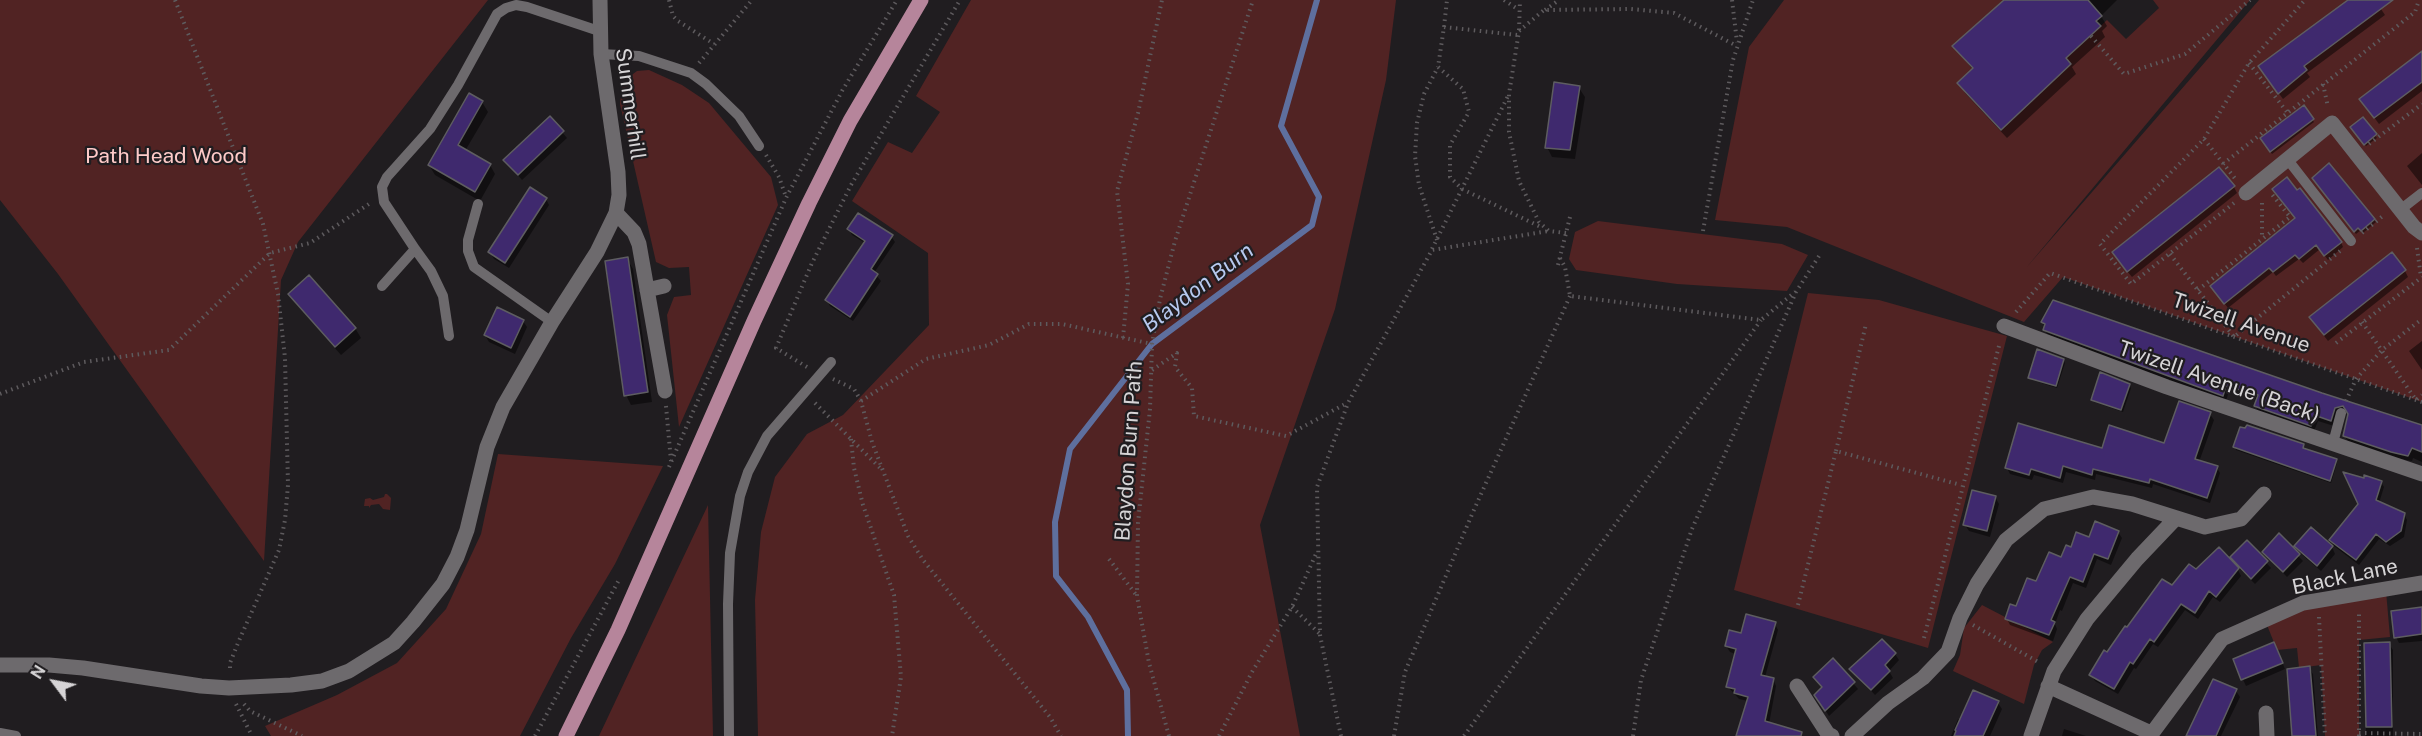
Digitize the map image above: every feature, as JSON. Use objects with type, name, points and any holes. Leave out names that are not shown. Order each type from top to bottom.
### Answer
[{"type":"main road","points":[[566,736],[618,630],[808,203],[850,121],[921,0]]},
{"type":"street","name":"Summerhill","points":[[600,0],[601,54],[618,172],[619,195],[616,213]]},
{"type":"street","points":[[2246,193],[2332,123],[2418,230]]},
{"type":"street","points":[[0,665],[72,667],[161,681],[229,688],[291,685],[322,681],[358,666],[394,643],[430,603],[457,557],[467,530],[487,447],[503,407],[552,322],[597,252],[616,213],[634,232],[639,244],[665,391]]},
{"type":"street","points":[[647,290],[664,286]]},
{"type":"street","name":"Twizell Avenue (Back)","points":[[2003,330],[2422,474]]},
{"type":"street","points":[[1852,736],[1888,703],[1923,678],[1948,651],[1960,618],[1977,584],[2006,540],[2044,509],[2093,497],[2132,504],[2205,526],[2241,519],[2264,494]]},
{"type":"street","points":[[2031,736],[2054,671],[2087,619],[2137,559],[2176,518]]},
{"type":"street","name":"Black Lane","points":[[2151,734],[2222,639],[2304,603],[2422,583]]},
{"type":"street","points":[[1797,686],[1828,734],[1832,736]]},
{"type":"street","points":[[2048,686],[2151,734]]},
{"type":"street","points":[[2266,712],[2267,736]]},
{"type":"lane","points":[[450,336],[443,296],[431,272],[384,202],[382,187],[387,177],[430,129],[458,85],[497,14],[516,5],[599,31]]},
{"type":"lane","points":[[601,54],[639,56],[691,73],[706,84],[739,116],[759,146]]},
{"type":"lane","points":[[2288,160],[2352,241]]},
{"type":"lane","points":[[2399,208],[2422,193]]},
{"type":"lane","points":[[478,204],[468,240],[468,251],[474,267],[552,322]]},
{"type":"lane","points":[[382,286],[415,249]]},
{"type":"lane","points":[[729,736],[728,603],[734,522],[748,472],[767,435],[831,362]]},
{"type":"lane","points":[[2333,443],[2341,413]]},
{"type":"lane","points":[[0,733],[16,736]]},
{"type":"path","points":[[175,0],[263,224],[278,294],[285,358],[288,485],[285,520],[279,549],[230,663],[229,688],[252,736]]},
{"type":"path","points":[[669,0],[673,16],[678,21],[714,44]]},
{"type":"path","points":[[691,73],[752,0]]},
{"type":"path","points":[[960,0],[851,185],[812,263],[776,348],[821,375],[847,384],[854,389],[861,401],[872,442],[908,536],[923,560],[1050,717],[1061,736]]},
{"type":"path","points":[[1123,338],[1128,284],[1117,191],[1138,113],[1162,0]]},
{"type":"path","name":"Blaydon Burn Path","points":[[1169,736],[1149,663],[1137,596],[1138,523],[1152,344],[1160,299],[1175,241],[1253,0]]},
{"type":"path","points":[[1437,240],[1419,185],[1415,156],[1417,123],[1422,104],[1438,67],[1447,0]]},
{"type":"path","points":[[1504,0],[1508,5],[1520,10]]},
{"type":"path","points":[[1520,0],[1518,33],[1509,94],[1509,132],[1520,181],[1539,222],[1549,231]]},
{"type":"path","points":[[1544,10],[1550,0]]},
{"type":"path","points":[[1444,27],[1518,33],[1559,0]]},
{"type":"path","points":[[1732,0],[1737,46]]},
{"type":"path","points":[[1703,231],[1732,60],[1753,0]]},
{"type":"path","points":[[2091,36],[2124,74],[2185,54],[2250,0]]},
{"type":"path","points":[[2204,139],[2246,193],[2131,284],[2100,244],[2204,139],[2249,63],[2305,0]]},
{"type":"path","points":[[2223,164],[2415,12],[2418,0]]},
{"type":"path","points":[[1544,10],[1631,9],[1674,13],[1737,46]]},
{"type":"path","points":[[2249,63],[2287,113]]},
{"type":"path","points":[[1438,67],[1463,89],[1469,112],[1450,145],[1449,177],[1462,189],[1549,231]]},
{"type":"path","points":[[2323,84],[2332,123]]},
{"type":"path","points":[[1341,736],[1320,634],[1317,487],[1348,403],[1432,250],[1509,94]]},
{"type":"path","points":[[2357,154],[2422,104]]},
{"type":"path","points":[[759,146],[779,177],[786,198]]},
{"type":"path","points":[[2198,290],[2290,218],[2261,181]]},
{"type":"path","points":[[2261,181],[2262,239]]},
{"type":"path","points":[[0,394],[84,362],[170,350],[270,252],[310,243],[382,196]]},
{"type":"path","points":[[2170,254],[2234,337],[2352,241],[2399,208]]},
{"type":"path","points":[[1558,265],[1571,213]]},
{"type":"path","points":[[2336,343],[2421,277],[2418,230]]},
{"type":"path","points":[[1432,250],[1549,231],[1566,233]]},
{"type":"path","points":[[1633,736],[1641,680],[1692,529],[1796,292],[1819,256]]},
{"type":"path","points":[[1394,736],[1405,672],[1473,512],[1570,296],[1565,267],[1560,258]]},
{"type":"path","name":"Twizell Avenue","points":[[2003,330],[2050,273],[2422,402]]},
{"type":"path","points":[[1464,736],[1761,320],[1796,292]]},
{"type":"path","points":[[1570,296],[1761,320]]},
{"type":"path","points":[[2341,413],[2356,379],[2382,350],[2422,319]]},
{"type":"path","points":[[2362,322],[2416,400],[2422,394]]},
{"type":"path","points":[[861,401],[926,359],[989,345],[1029,324],[1062,324],[1152,344]]},
{"type":"path","points":[[1798,605],[1866,324]]},
{"type":"path","points":[[1924,638],[2003,330]]},
{"type":"path","points":[[1151,370],[1176,353],[1175,367],[1192,388],[1194,416],[1286,436],[1348,403]]},
{"type":"path","points":[[665,391],[671,462],[666,472]]},
{"type":"path","points":[[803,393],[885,472]]},
{"type":"path","points":[[851,439],[854,468],[863,505],[894,595],[901,678],[892,736]]},
{"type":"path","points":[[1836,451],[1962,485]]},
{"type":"path","points":[[1219,736],[1252,672],[1292,608],[1317,552]]},
{"type":"path","points":[[1108,559],[1137,596]]},
{"type":"path","points":[[535,736],[621,576]]},
{"type":"path","points":[[2359,594],[2359,734],[2422,734]]},
{"type":"path","points":[[2318,601],[2325,736]]},
{"type":"path","points":[[1292,608],[1320,634]]},
{"type":"path","points":[[1960,618],[2054,671]]},
{"type":"path","points":[[229,688],[250,711],[302,736]]},
{"type":"green space","name":"Path Head Wood","points":[[0,0],[488,0],[298,242],[281,280],[264,561],[58,274],[0,200]]},
{"type":"green space","points":[[971,0],[1396,0],[1386,80],[1335,309],[1260,525],[1300,736],[758,736],[755,600],[761,532],[775,477],[807,434],[843,415],[929,325],[928,253],[852,201],[888,142],[912,153],[940,112],[916,96]]},
{"type":"green space","points":[[1784,0],[2004,0],[1952,46],[1973,68],[1957,83],[2071,64],[2066,58],[2107,20],[2126,39],[2159,8],[2153,0],[2250,0],[2026,268],[2259,0],[2422,0],[2422,402],[2063,277],[2024,322],[1787,227],[1715,220],[1749,47]]},
{"type":"green space","points":[[649,70],[682,85],[709,103],[771,177],[778,205],[679,427],[667,315],[674,297],[691,295],[689,267],[669,268],[656,262],[620,104],[622,88],[629,77],[637,71]]},
{"type":"green space","points":[[1598,221],[1782,244],[1808,255],[1787,291],[1677,284],[1576,270],[1569,259],[1575,232]]},
{"type":"green space","points":[[1808,293],[1879,300],[2007,336],[1928,648],[1734,590]]},
{"type":"green space","points":[[498,454],[663,466],[615,564],[571,638],[520,736],[271,736],[265,726],[337,695],[397,663],[446,609],[481,534]]},
{"type":"green space","points":[[385,494],[391,498],[390,510],[383,509],[379,504],[371,505],[369,508],[369,506],[364,506],[365,499],[373,500],[384,497]]},
{"type":"green space","points":[[708,505],[713,736],[599,736]]},
{"type":"green space","points":[[2386,591],[2390,637],[2359,640],[2359,736],[2325,736],[2321,665],[2299,668],[2297,648],[2277,650],[2265,620],[2303,603]]},
{"type":"green space","points":[[1982,605],[2053,642],[2042,650],[2034,665],[2024,704],[1953,671],[1960,655],[1964,628]]},
{"type":"building","points":[[2004,0],[2088,0],[2102,16],[2096,21],[2101,26],[2066,58],[2071,64],[2001,130],[1957,83],[1973,68],[1952,46]]},
{"type":"building","points":[[2348,0],[2393,0],[2304,66],[2307,70],[2278,94],[2258,66]]},
{"type":"building","points":[[2422,51],[2422,82],[2374,118],[2359,99]]},
{"type":"building","points":[[1554,82],[1580,86],[1570,150],[1545,148]]},
{"type":"building","points":[[469,93],[483,101],[458,145],[491,164],[475,192],[428,165]]},
{"type":"building","points":[[2304,105],[2314,119],[2270,152],[2260,138]]},
{"type":"building","points":[[550,116],[564,131],[518,175],[503,160]]},
{"type":"building","points":[[2363,117],[2377,134],[2364,145],[2350,127]]},
{"type":"building","points":[[2329,163],[2375,219],[2361,231],[2358,228],[2354,232],[2312,178]]},
{"type":"building","points":[[2219,167],[2235,186],[2127,272],[2112,252]]},
{"type":"building","points":[[2287,177],[2297,190],[2300,188],[2342,242],[2324,256],[2316,245],[2299,259],[2295,255],[2273,272],[2269,268],[2224,304],[2210,286],[2295,218],[2272,189]]},
{"type":"building","points":[[530,187],[547,198],[505,263],[488,252]]},
{"type":"building","points":[[858,213],[893,235],[871,269],[878,274],[850,317],[825,300],[865,241],[847,229]]},
{"type":"building","points":[[2392,252],[2406,270],[2324,335],[2309,317]]},
{"type":"building","points":[[628,257],[648,392],[624,396],[605,261]]},
{"type":"building","points":[[309,275],[356,328],[335,347],[288,294]]},
{"type":"building","points":[[2053,300],[2422,425],[2422,452],[2412,448],[2408,456],[2343,436],[2348,414],[2343,406],[2335,408],[2331,421],[2314,415],[2311,426],[2254,406],[2258,395],[2226,386],[2223,396],[2043,330],[2045,324],[2041,322]]},
{"type":"building","points":[[497,307],[524,320],[511,348],[484,335]]},
{"type":"building","points":[[2037,349],[2064,359],[2056,386],[2028,378]]},
{"type":"building","points":[[2100,372],[2130,384],[2121,410],[2091,400]]},
{"type":"building","points":[[2179,401],[2211,412],[2195,459],[2218,466],[2207,498],[2150,479],[2149,483],[2093,469],[2092,475],[2063,466],[2060,478],[2031,469],[2029,475],[2005,468],[2018,423],[2102,448],[2109,425],[2164,443]]},
{"type":"building","points":[[2247,425],[2304,444],[2303,448],[2337,459],[2330,481],[2233,447],[2240,427],[2245,428]]},
{"type":"building","points":[[2343,472],[2382,481],[2376,500],[2405,513],[2401,531],[2386,542],[2376,534],[2356,560],[2329,540],[2358,504]]},
{"type":"building","points":[[1972,490],[1996,496],[1987,531],[1963,525]]},
{"type":"building","points":[[2095,521],[2119,531],[2108,559],[2094,554],[2083,582],[2070,577],[2051,620],[2055,622],[2049,635],[2005,619],[2010,604],[2016,606],[2027,578],[2036,581],[2049,552],[2061,557],[2066,545],[2071,547],[2076,532],[2089,537]]},
{"type":"building","points":[[2311,527],[2333,546],[2317,566],[2294,546]]},
{"type":"building","points":[[2279,533],[2300,554],[2283,572],[2262,552]]},
{"type":"building","points":[[2247,540],[2268,561],[2251,579],[2230,557]]},
{"type":"building","points":[[2219,547],[2239,568],[2216,597],[2209,591],[2195,613],[2181,604],[2154,642],[2150,639],[2133,664],[2130,662],[2114,689],[2089,675],[2104,650],[2107,652],[2162,579],[2172,585],[2189,564],[2196,569]]},
{"type":"building","points":[[2422,607],[2422,634],[2394,638],[2391,611]]},
{"type":"building","points":[[1746,614],[1776,622],[1761,675],[1774,678],[1765,721],[1802,732],[1801,736],[1736,736],[1748,697],[1734,693],[1735,689],[1726,687],[1736,649],[1725,646],[1729,630],[1741,633]]},
{"type":"building","points":[[1882,639],[1896,653],[1885,665],[1890,671],[1871,690],[1849,669]]},
{"type":"building","points":[[2274,642],[2283,663],[2241,680],[2233,659]]},
{"type":"building","points":[[2390,642],[2392,727],[2366,727],[2364,643]]},
{"type":"building","points":[[1833,658],[1855,682],[1825,711],[1814,695],[1822,687],[1813,677]]},
{"type":"building","points":[[2310,666],[2316,736],[2292,736],[2287,669]]},
{"type":"building","points":[[2213,679],[2237,689],[2216,736],[2186,736]]},
{"type":"building","points":[[1973,690],[1999,701],[1983,736],[1954,736],[1955,730]]},
{"type":"waterway","name":"Blaydon Burn","points":[[1128,736],[1127,690],[1088,617],[1056,576],[1055,522],[1070,449],[1152,344],[1312,225],[1319,197],[1281,126],[1317,0]]}]
